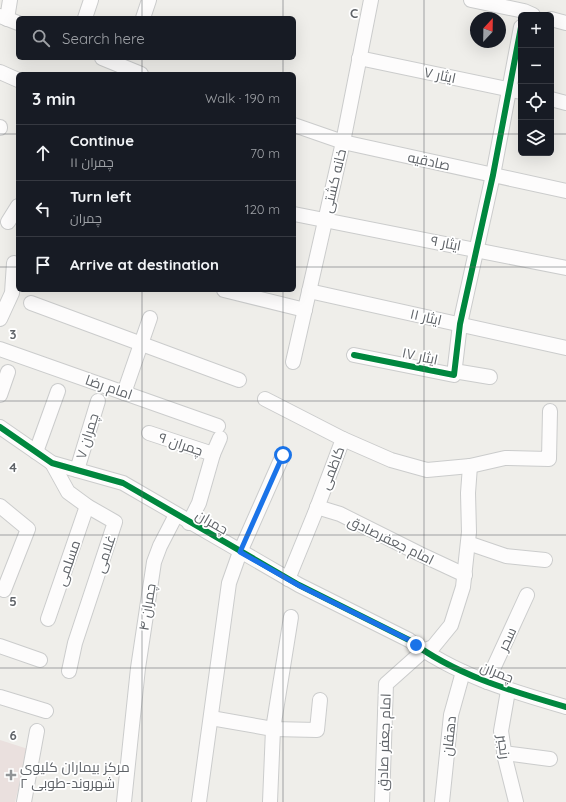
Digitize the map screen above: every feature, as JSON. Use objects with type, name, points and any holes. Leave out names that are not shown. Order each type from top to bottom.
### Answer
[{"type":"street","points":[[8,19],[10,0]]},
{"type":"street","points":[[86,16],[90,0]]},
{"type":"street","points":[[144,16],[149,0]]},
{"type":"street","name":"خانه کشتی","points":[[293,362],[343,142],[371,0]]},
{"type":"street","points":[[471,0],[527,10]]},
{"type":"street","points":[[554,21],[566,23]]},
{"type":"street","name":"ایثار ۱۷","points":[[354,355],[454,375],[460,324],[515,90],[519,48]]},
{"type":"street","name":"ایثار ۷","points":[[360,58],[515,90]]},
{"type":"street","points":[[114,60],[126,62],[138,72]]},
{"type":"street","points":[[0,72],[16,79]]},
{"type":"street","points":[[554,100],[566,103]]},
{"type":"street","name":"صادقیه","points":[[296,126],[343,142],[566,191]]},
{"type":"street","points":[[8,222],[16,209]]},
{"type":"street","name":"ایثار ۹","points":[[296,214],[566,268]]},
{"type":"street","points":[[0,319],[12,293],[14,263]]},
{"type":"street","name":"ایثار ۱۱","points":[[309,291],[566,348]]},
{"type":"street","points":[[232,292],[305,310]]},
{"type":"street","points":[[31,303],[239,380]]},
{"type":"street","points":[[124,393],[150,318]]},
{"type":"street","name":"امام رضا","points":[[0,349],[124,393],[219,432],[213,454]]},
{"type":"street","name":"ایثار ۱۷","points":[[454,371],[490,377]]},
{"type":"street","points":[[0,395],[8,372]]},
{"type":"street","points":[[36,452],[58,391]]},
{"type":"street","name":"کاظمی","points":[[265,399],[343,439],[288,579]]},
{"type":"street","name":"چمران ۷","points":[[77,470],[98,401]]},
{"type":"street","points":[[343,439],[391,460],[427,470],[470,466],[505,458],[549,459],[550,411]]},
{"type":"street","name":"چمران","points":[[0,427],[52,463],[122,483],[288,579],[409,640],[422,651],[463,672],[508,691],[566,707]]},
{"type":"street","name":"چمران ۹","points":[[149,433],[213,454],[199,503],[189,522]]},
{"type":"street","points":[[199,802],[229,583],[240,552],[283,455]]},
{"type":"street","name":"غلامی","points":[[52,463],[68,492],[87,506],[115,522],[76,643],[69,670]]},
{"type":"street","name":"امام جعفر صادق","points":[[382,802],[386,684],[422,651],[433,647],[451,624],[463,587],[465,574],[468,543],[468,493],[470,466]]},
{"type":"street","points":[[0,506],[28,529],[4,590]]},
{"type":"street","name":"مسلمی","points":[[48,619],[87,506]]},
{"type":"street","name":"امام جعفرصادق","points":[[317,507],[340,514],[407,548],[465,574]]},
{"type":"street","name":"چمران ۴","points":[[124,802],[138,668],[154,562],[160,546],[176,515]]},
{"type":"street","points":[[468,543],[506,556],[545,560]]},
{"type":"street","name":"سحر","points":[[487,682],[527,596]]},
{"type":"street","points":[[270,802],[273,729],[291,617]]},
{"type":"street","points":[[0,646],[40,660]]},
{"type":"street","name":"دهقان","points":[[442,802],[450,715],[463,672]]},
{"type":"street","name":"رنجبر","points":[[508,691],[501,730],[504,753],[516,802]]},
{"type":"street","points":[[0,697],[46,711]]},
{"type":"street","points":[[211,718],[273,729],[317,730],[320,700]]},
{"type":"street","points":[[24,802],[37,731]]},
{"type":"street","points":[[504,753],[550,759]]},
{"type":"shaded area","name":"مرکز بیماران کلیوی شهروند-طوبی ۲","points":[[0,740],[28,749],[15,802],[0,802]]},
{"type":"cycle path","points":[[354,355],[454,375],[460,324],[493,175],[518,43]]},
{"type":"cycle path","points":[[0,427],[52,463],[123,483],[299,585],[409,640],[445,663],[484,681],[566,707]]},
{"type":"place","name":"مرکز بیماران کلیوی شهروند-طوبی ۲","points":[[11,775]]},
{"type":"route","points":[[283,455],[240,552],[298,585],[409,640],[416,645]]}]
